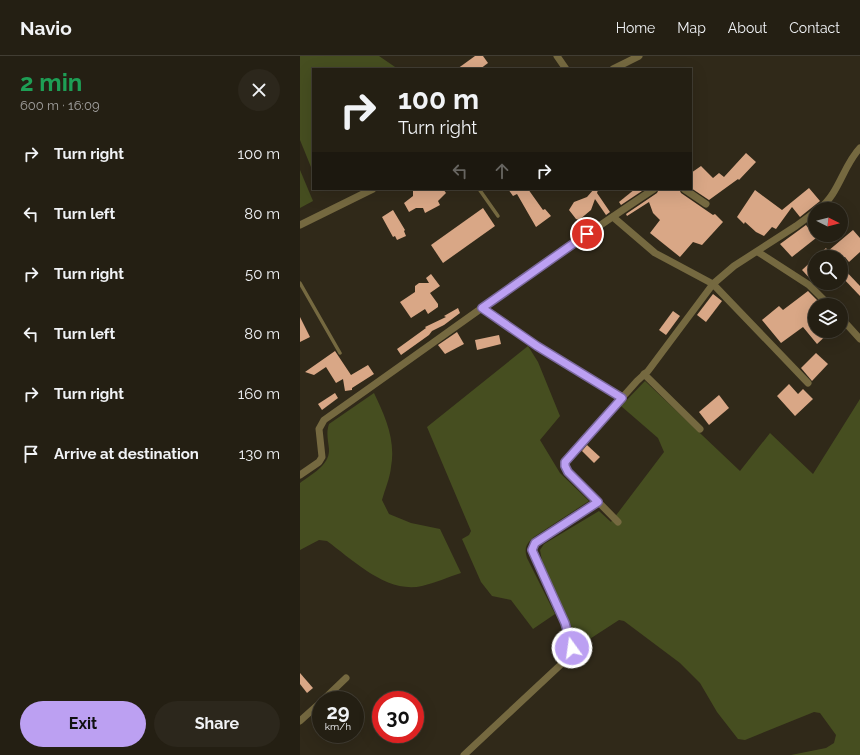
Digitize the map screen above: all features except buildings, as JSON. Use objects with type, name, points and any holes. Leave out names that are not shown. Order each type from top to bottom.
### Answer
[{"type":"street","points":[[557,56],[565,68]]},
{"type":"street","points":[[615,68],[639,56]]},
{"type":"street","points":[[825,202],[833,193],[852,156],[860,148]]},
{"type":"street","points":[[300,225],[371,190]]},
{"type":"street","points":[[300,475],[319,462],[322,456],[319,429],[324,420],[653,190]]},
{"type":"street","points":[[685,190],[706,204]]},
{"type":"street","points":[[613,217],[655,253],[714,284],[808,382]]},
{"type":"street","points":[[618,522],[568,472],[565,462],[644,374],[669,344],[700,300],[714,284],[734,266],[758,252],[808,217]]},
{"type":"street","points":[[758,252],[809,285],[822,298]]},
{"type":"street","points":[[482,308],[537,346],[622,398]]},
{"type":"street","points":[[848,326],[860,339]]},
{"type":"street","points":[[644,374],[700,429]]},
{"type":"street","points":[[464,755],[570,656],[572,648],[569,634],[532,550],[535,543],[598,502]]},
{"type":"street","points":[[332,691],[346,678]]},
{"type":"street","points":[[300,721],[312,710]]},
{"type":"lane","points":[[480,190],[498,216]]},
{"type":"lane","points":[[300,283],[340,353]]},
{"type":"green space","points":[[300,56],[379,56],[397,68],[312,68],[312,170],[300,140]]},
{"type":"green space","points":[[300,170],[313,201],[300,208]]},
{"type":"green space","points":[[528,346],[538,362],[560,416],[540,440],[560,473],[589,501],[534,537],[526,546],[527,558],[555,614],[533,629],[511,600],[492,596],[481,582],[462,539],[469,535],[471,531],[427,427]]},
{"type":"green space","points":[[645,381],[740,471],[770,433],[813,474],[860,399],[860,755],[791,755],[826,748],[834,743],[836,735],[820,713],[814,712],[745,740],[738,739],[717,712],[700,683],[680,663],[624,621],[619,620],[582,644],[577,639],[542,561],[540,550],[544,544],[599,511],[611,522],[664,452],[658,438],[621,406]]},
{"type":"green space","points":[[374,393],[386,419],[392,447],[389,479],[382,500],[389,514],[411,523],[440,529],[461,573],[427,585],[409,587],[396,585],[371,574],[327,541],[319,540],[300,550],[300,483],[315,473],[327,460],[329,455],[327,433],[329,424]]},
{"type":"route","points":[[572,648],[565,623],[532,550],[535,543],[598,502],[568,472],[565,462],[622,398],[537,346],[482,308],[535,269],[587,234]]}]
